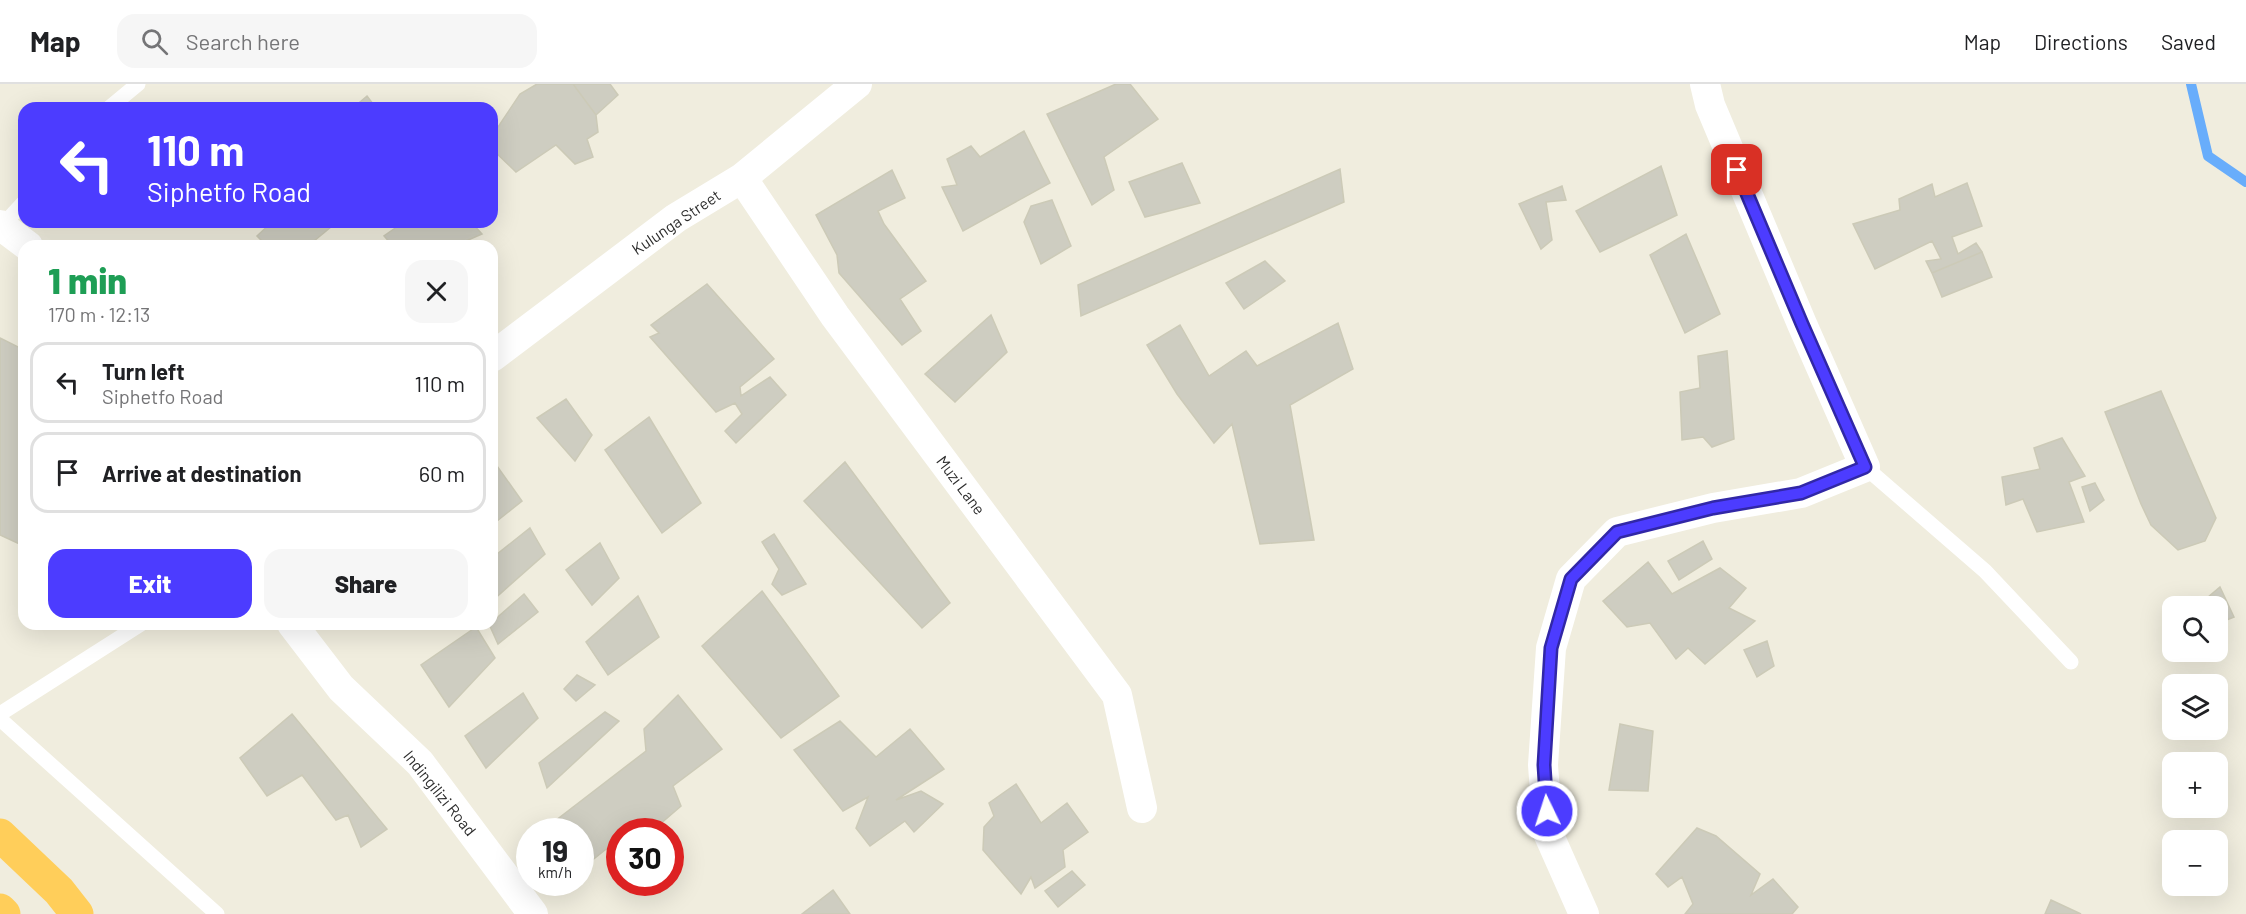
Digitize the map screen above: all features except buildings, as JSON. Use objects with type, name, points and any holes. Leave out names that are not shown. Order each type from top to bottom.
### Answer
[{"type":"highway","points":[[0,835],[59,891],[77,914]]},
{"type":"highway","points":[[0,910],[4,914]]},
{"type":"street","name":"Kulunga Street","points":[[498,352],[676,218],[742,178],[858,84]]},
{"type":"street","points":[[1584,914],[1548,833],[1544,765],[1551,648],[1571,579],[1617,532],[1713,508],[1801,493],[1865,467],[1710,105],[1705,84]]},
{"type":"street","name":"Muzi Lane","points":[[742,178],[835,316],[1116,695],[1142,808]]},
{"type":"street","points":[[1,226],[20,240]]},
{"type":"street","name":"Indingilizi Road","points":[[297,630],[342,688],[420,764],[533,914]]},
{"type":"lane","points":[[116,102],[138,84]]},
{"type":"lane","points":[[1,226],[18,208]]},
{"type":"lane","points":[[1865,467],[1985,571],[2071,662]]},
{"type":"lane","points":[[132,630],[0,717],[217,914]]},
{"type":"waterway","points":[[2191,84],[2208,156],[2246,182]]},
{"type":"route","points":[[1547,811],[1544,765],[1551,648],[1571,579],[1617,532],[1713,508],[1801,493],[1865,467],[1737,170]]}]
